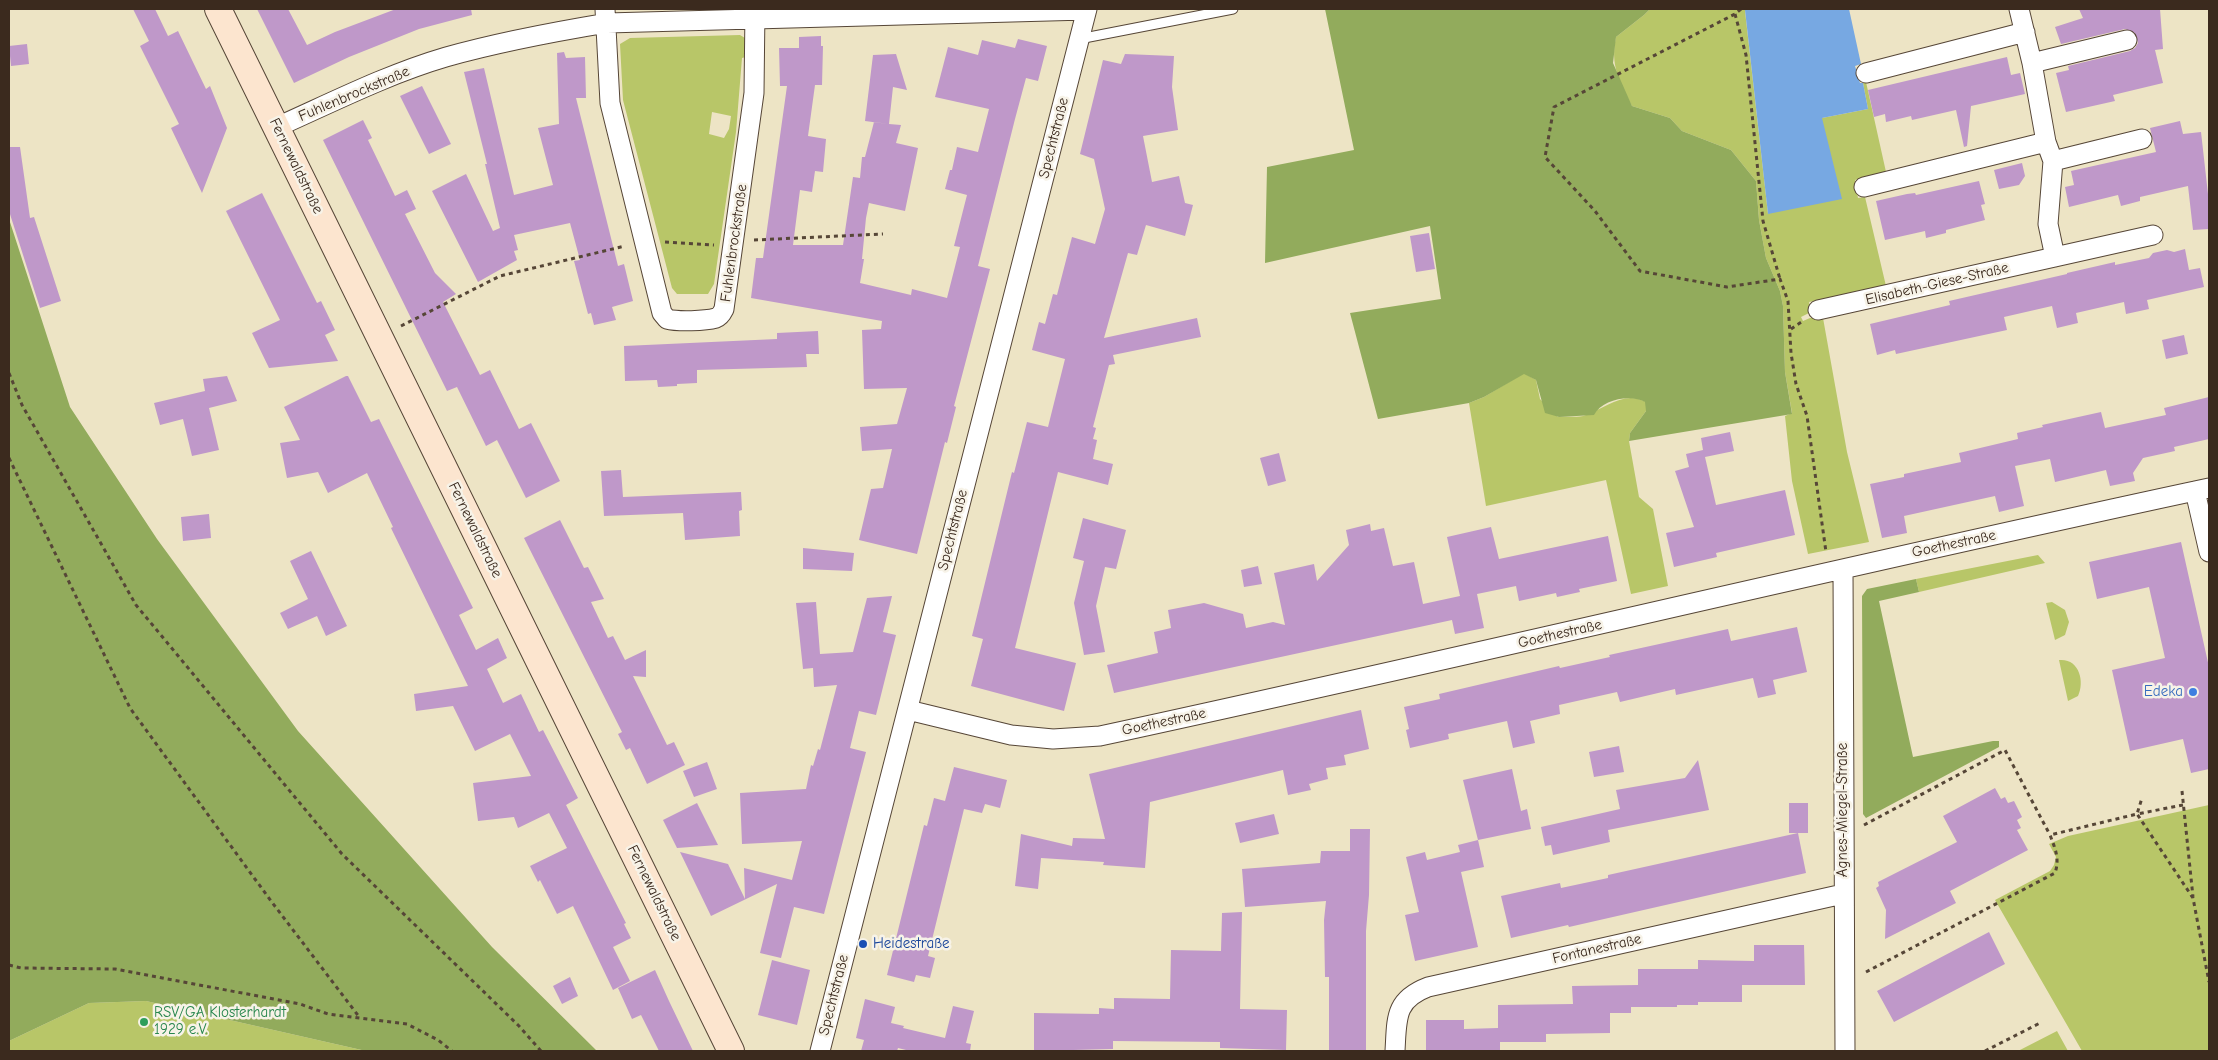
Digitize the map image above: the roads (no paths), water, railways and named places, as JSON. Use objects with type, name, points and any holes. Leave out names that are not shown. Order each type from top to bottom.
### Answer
[{"type":"street","name":"Fernewaldstraße","points":[[218,9],[278,127],[379,337],[731,1051]]},
{"type":"street","name":"Fuhlenbrockstraße","points":[[278,127],[398,74],[447,57],[606,16],[738,19],[754,14],[1086,9]]},
{"type":"street","name":"Spechtstraße","points":[[820,1051],[1086,9]]},
{"type":"street","points":[[2019,9],[2032,63],[2046,142],[2053,161],[2048,224],[2055,257]]},
{"type":"street","name":"Fuhlenbrockstraße","points":[[606,16],[610,104],[663,316],[674,321],[715,318],[722,314],[724,309],[754,93],[754,14]]},
{"type":"street","points":[[1866,73],[2024,32]]},
{"type":"street","points":[[2032,63],[2127,40]]},
{"type":"street","points":[[2053,161],[2142,140]]},
{"type":"street","points":[[1864,187],[2046,142]]},
{"type":"street","name":"Elisabeth-Giese-Straße","points":[[1818,310],[2153,236]]},
{"type":"street","points":[[2202,489],[2209,552]]},
{"type":"street","name":"Goethestraße","points":[[908,710],[1011,735],[1053,739],[1100,736],[1397,672],[2202,489]]},
{"type":"street","name":"Agnes-Miegel-Straße","points":[[1836,571],[1844,836],[1845,1051]]},
{"type":"street","name":"Fontanestraße","points":[[1396,1051],[1399,1011],[1404,1001],[1413,992],[1428,987],[1843,894]]},
{"type":"lane","points":[[1079,39],[1233,9]]},
{"type":"water","points":[[1849,9],[1861,64],[1855,66],[1860,83],[1863,83],[1868,109],[1822,118],[1842,199],[1768,214],[1745,10]]},
{"type":"place","name":"Edeka","points":[[2193,692]]},
{"type":"place","name":"Heidestraße","points":[[863,944]]},
{"type":"place","name":"RSV/GA Klosterhardt 1929 e.V.","points":[[144,1022]]}]
